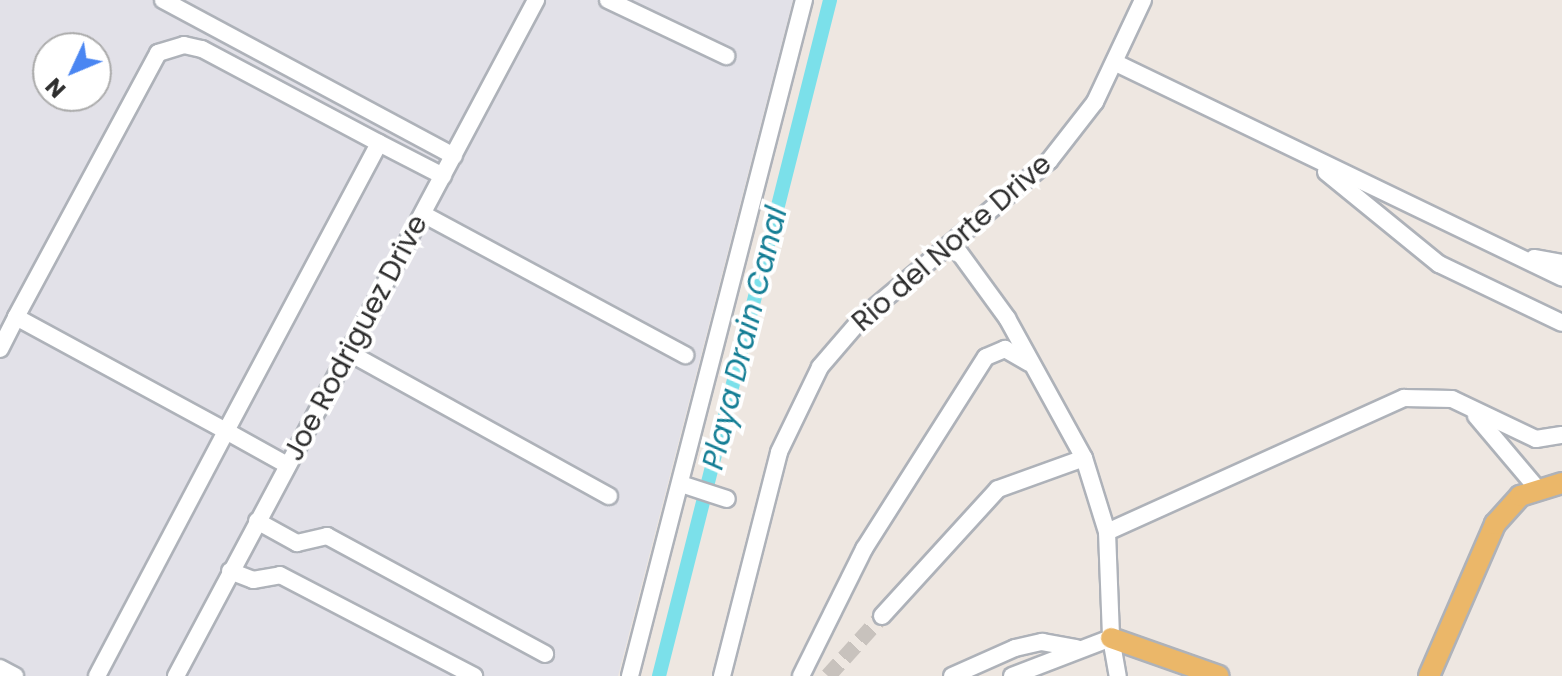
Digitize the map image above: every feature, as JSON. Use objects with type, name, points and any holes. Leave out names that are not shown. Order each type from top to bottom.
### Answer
[{"type":"main road","points":[[1429,676],[1482,545],[1507,508],[1536,487],[1562,483]]},
{"type":"main road","points":[[1111,638],[1219,676]]},
{"type":"street","points":[[163,0],[454,156]]},
{"type":"street","name":"Joe Rodriguez Drive","points":[[176,676],[536,0]]},
{"type":"street","points":[[608,0],[726,56]]},
{"type":"street","points":[[630,676],[689,486],[804,0]]},
{"type":"street","name":"Rio del Norte Drive","points":[[722,676],[764,505],[798,405],[820,367],[863,317],[1040,171],[1073,133],[1116,63],[1143,0]]},
{"type":"street","points":[[0,349],[158,53],[184,45],[202,49],[443,176]]},
{"type":"street","points":[[1116,63],[1562,278]]},
{"type":"street","points":[[97,676],[379,143]]},
{"type":"street","points":[[1306,156],[1439,264],[1562,323]]},
{"type":"street","points":[[423,214],[685,355]]},
{"type":"street","points":[[953,244],[1007,318],[1084,458],[1107,532],[1111,638],[1118,676]]},
{"type":"street","points":[[1512,254],[1562,263]]},
{"type":"street","points":[[16,317],[287,465]]},
{"type":"street","points":[[801,676],[864,549],[986,357],[1005,349],[1032,366]]},
{"type":"street","points":[[348,352],[609,496]]},
{"type":"street","points":[[1107,532],[1382,404],[1419,396],[1452,399],[1536,439],[1562,435]]},
{"type":"street","points":[[1452,399],[1480,419],[1536,487]]},
{"type":"street","points":[[882,616],[998,489],[1084,458]]},
{"type":"street","points":[[689,486],[721,497]]},
{"type":"street","points":[[257,521],[297,543],[327,536],[545,654]]},
{"type":"street","points":[[230,571],[253,580],[280,575],[474,676]]},
{"type":"street","points":[[1012,676],[1040,670],[1076,648],[1111,638]]},
{"type":"street","points":[[952,676],[1015,648],[1042,642],[1076,648]]},
{"type":"street","points":[[0,668],[15,676]]},
{"type":"shaded area","points":[[0,0],[793,0],[618,676],[0,676]]},
{"type":"waterway","name":"Playa Drain Canal","points":[[659,676],[830,0]]},
{"type":"tunnel","points":[[828,676],[882,616]]}]
